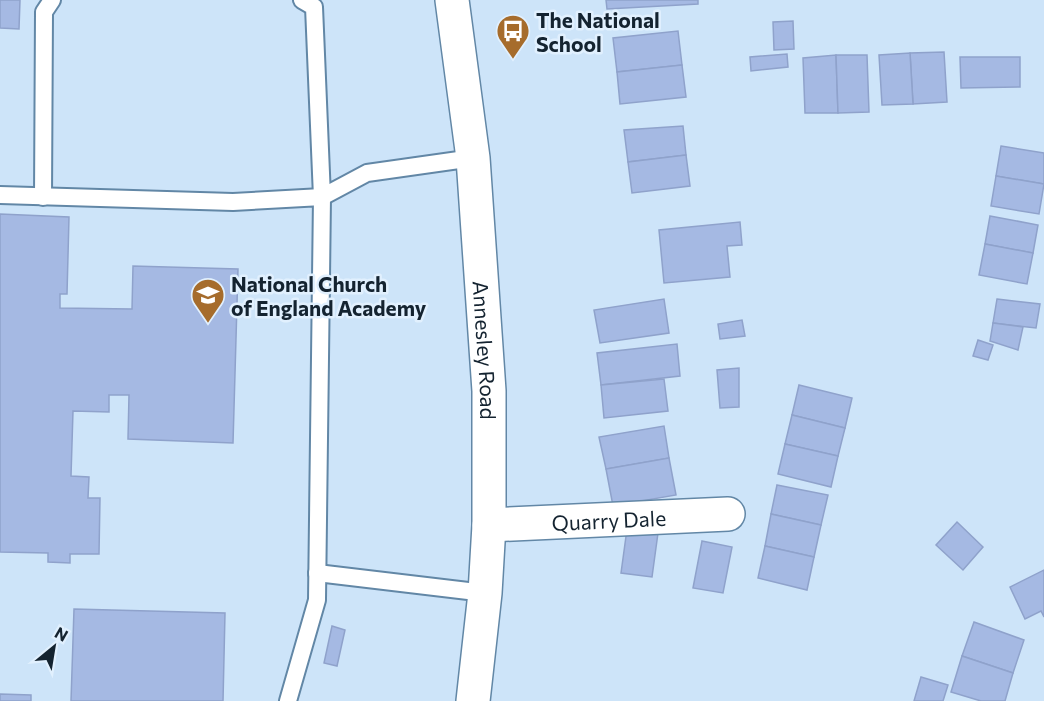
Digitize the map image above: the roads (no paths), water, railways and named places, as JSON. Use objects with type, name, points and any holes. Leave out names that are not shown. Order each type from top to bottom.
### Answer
[{"type":"street","name":"Annesley Road","points":[[452,0],[473,158],[489,391],[489,525],[473,701]]},
{"type":"street","name":"Quarry Dale","points":[[489,525],[728,514]]},
{"type":"lane","points":[[43,197],[44,12],[52,0]]},
{"type":"lane","points":[[288,701],[317,600],[322,197],[314,7],[302,0]]},
{"type":"lane","points":[[0,195],[233,202],[322,197],[367,173],[473,158]]},
{"type":"lane","points":[[317,573],[484,593]]},
{"type":"place","name":"The National School","points":[[513,60]]},
{"type":"place","name":"National Church of England Academy","points":[[208,324]]}]
